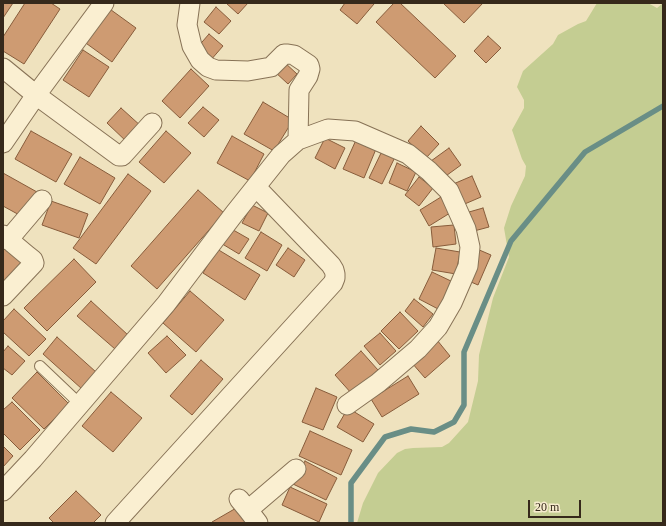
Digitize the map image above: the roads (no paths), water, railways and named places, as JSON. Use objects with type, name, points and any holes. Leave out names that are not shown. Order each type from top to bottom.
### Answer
[{"type":"street","points":[[3,143],[36,94],[104,3]]},
{"type":"street","points":[[190,3],[187,25],[192,46],[200,60],[208,67],[216,70],[248,71],[271,67],[284,54],[294,55],[309,65],[310,70],[308,76],[299,90],[298,140]]},
{"type":"street","points":[[3,68],[120,156],[123,155],[152,123]]},
{"type":"street","points":[[3,491],[33,459],[166,304],[281,155],[298,140],[328,129],[355,131],[408,154],[429,171],[449,191],[466,229],[470,247],[468,266],[452,303],[438,327],[418,349],[378,383],[347,405]]},
{"type":"street","points":[[115,523],[333,283],[335,274],[331,265],[256,187]]},
{"type":"street","points":[[3,296],[34,263],[33,260],[6,237],[42,200]]},
{"type":"street","points":[[248,511],[296,469]]},
{"type":"lane","points":[[40,366],[80,404]]},
{"type":"waterway","points":[[351,523],[351,483],[385,437],[411,429],[434,432],[454,422],[464,405],[464,352],[511,241],[585,152],[663,106]]}]
